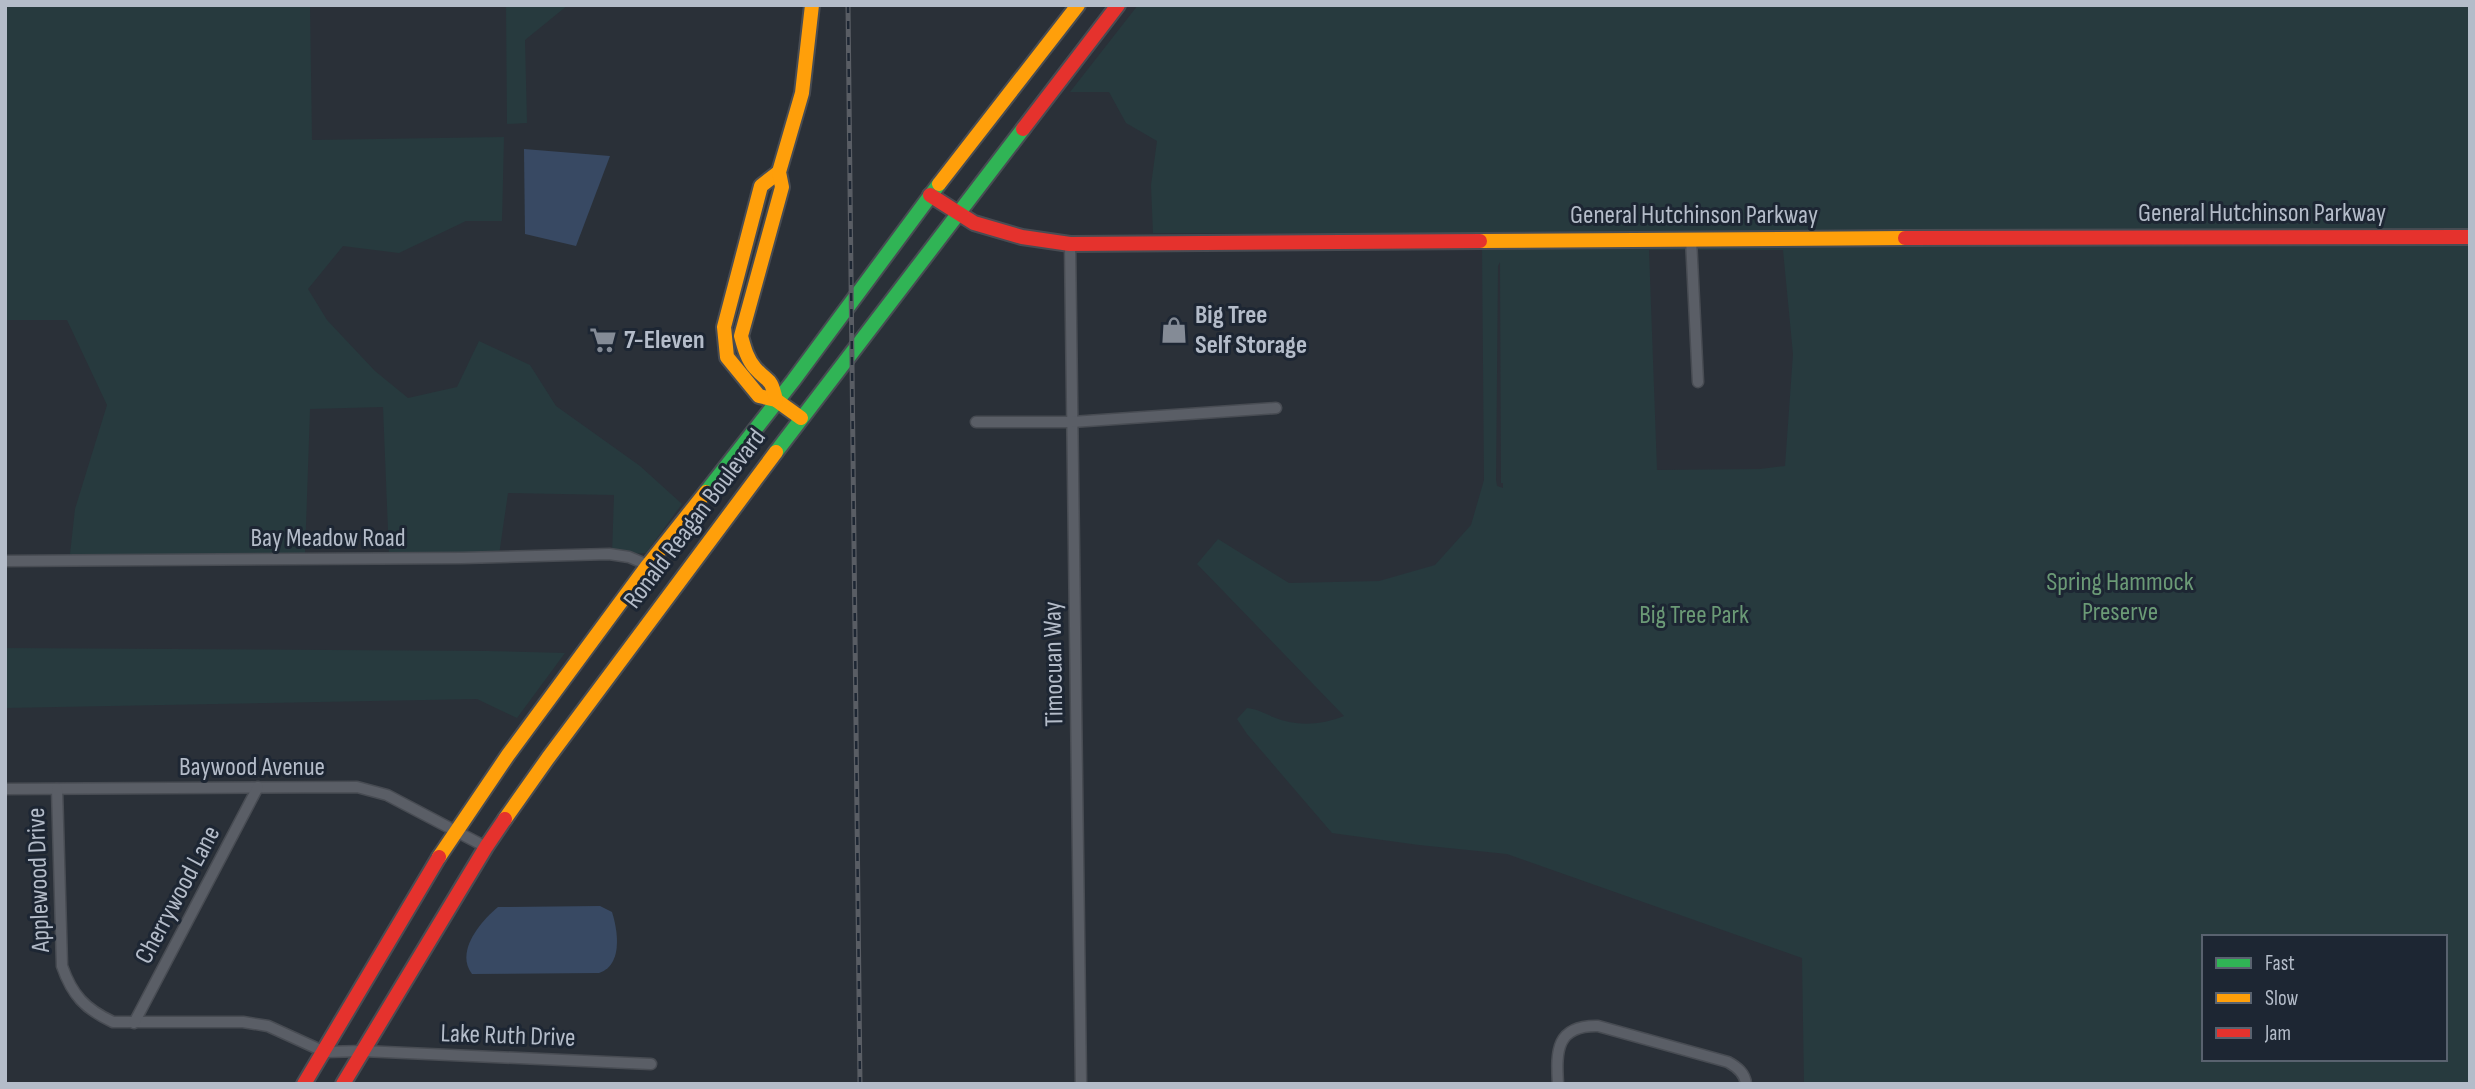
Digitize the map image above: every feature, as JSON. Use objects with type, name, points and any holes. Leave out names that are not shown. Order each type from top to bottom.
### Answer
[{"type":"main road","points":[[802,418],[776,400],[759,396],[753,391],[727,357],[723,327],[761,186],[779,172],[802,93],[812,5]]},
{"type":"main road","name":"Ronald Reagan Boulevard","points":[[304,1084],[455,831],[508,755],[648,565],[793,381],[930,195],[1078,5]]},
{"type":"main road","name":"Ronald Reagan Boulevard","points":[[343,1084],[486,847],[605,679],[1118,5]]},
{"type":"main road","name":"General Hutchinson Parkway","points":[[930,195],[974,223],[1022,237],[1070,244],[2470,237]]},
{"type":"street","points":[[1691,239],[1698,383]]},
{"type":"street","name":"Timocuan Way","points":[[1070,244],[1081,1084]]},
{"type":"street","points":[[976,422],[1072,422],[1276,408]]},
{"type":"street","name":"Bay Meadow Road","points":[[5,561],[609,554],[629,557],[648,565]]},
{"type":"street","name":"Cherrywood Lane","points":[[134,1023],[258,787]]},
{"type":"street","name":"Baywood Avenue","points":[[5,789],[357,787],[387,795],[486,847]]},
{"type":"street","name":"Applewood Drive","points":[[57,789],[62,966],[69,986],[95,1014],[113,1022],[243,1022],[268,1026],[325,1052]]},
{"type":"street","points":[[1558,1084],[1557,1050],[1561,1042],[1576,1029],[1598,1026],[1728,1062],[1738,1068],[1746,1084]]},
{"type":"street","name":"Lake Ruth Drive","points":[[325,1052],[363,1051],[651,1064]]},
{"type":"green space","points":[[5,5],[310,5],[312,140],[504,137],[502,221],[466,221],[399,253],[343,246],[308,289],[327,320],[375,371],[408,398],[457,387],[479,341],[530,365],[556,406],[640,466],[682,504],[646,553],[612,555],[614,495],[508,493],[499,555],[389,555],[383,407],[310,409],[305,554],[70,554],[75,509],[107,405],[67,320],[5,320]]},
{"type":"green space","points":[[506,5],[568,5],[525,40],[527,123],[507,124]]},
{"type":"green space","name":"Spring Hammock Preserve","points":[[1138,5],[2470,5],[2470,1084],[1804,1084],[1802,958],[1507,854],[1332,833],[1237,719],[1247,708],[1300,723],[1318,723],[1344,716],[1197,564],[1218,539],[1289,583],[1379,581],[1435,565],[1471,525],[1484,480],[1482,247],[1500,247],[1500,233],[1153,233],[1151,185],[1157,141],[1126,123],[1109,92],[1070,92]],"holes":[[[1649,250],[1783,250],[1793,354],[1785,466],[1760,469],[1657,470]],[[1500,262],[1501,483],[1503,488],[1497,486],[1496,480]]]},
{"type":"green space","points":[[5,648],[565,653],[517,718],[477,699],[5,708]]},
{"type":"water","points":[[524,149],[610,156],[576,246],[525,234]]},
{"type":"water","points":[[600,906],[612,912],[617,947],[612,963],[599,973],[472,974],[467,965],[466,956],[472,938],[498,907]]},
{"type":"railway","points":[[848,5],[860,1084]]},
{"type":"traffic: fast","points":[[776,452],[1023,129]]},
{"type":"traffic: fast","points":[[706,492],[793,381],[939,184]]},
{"type":"traffic: slow","points":[[776,400],[770,383],[750,361],[741,336],[782,187],[779,172],[802,93],[812,5]]},
{"type":"traffic: slow","points":[[939,184],[1078,5]]},
{"type":"traffic: slow","points":[[779,172],[761,186],[724,327],[727,357],[759,396],[776,400],[801,418]]},
{"type":"traffic: slow","points":[[1480,241],[1905,238]]},
{"type":"traffic: slow","points":[[505,819],[776,452]]},
{"type":"traffic: slow","points":[[439,857],[508,755],[648,565],[706,492]]},
{"type":"traffic: jam","points":[[1023,129],[1118,5]]},
{"type":"traffic: jam","points":[[930,195],[974,223],[1022,237],[1070,244],[1480,241]]},
{"type":"traffic: jam","points":[[1905,238],[2470,237]]},
{"type":"traffic: jam","points":[[343,1084],[505,819]]},
{"type":"traffic: jam","points":[[304,1084],[439,857]]},
{"type":"place","name":"Big Tree Self Storage","points":[[1174,330]]},
{"type":"place","name":"7-Eleven","points":[[603,340]]},
{"type":"park label","name":"Big Tree Park","points":[[1694,615]]}]
